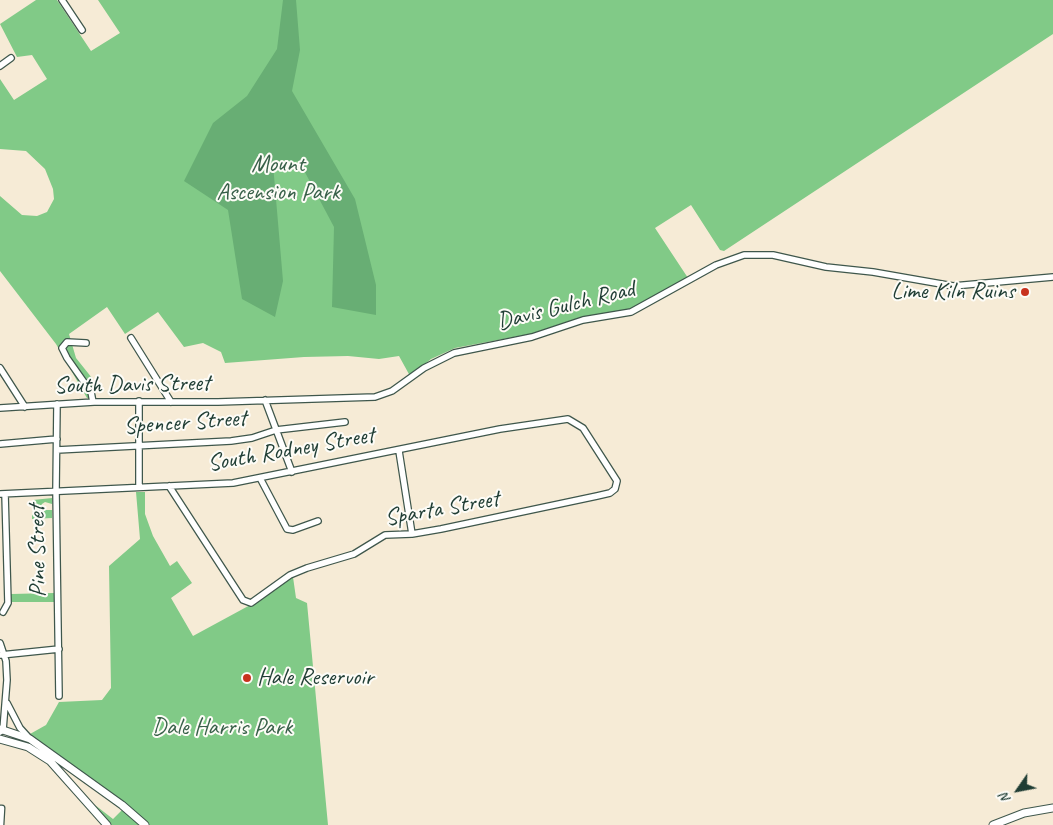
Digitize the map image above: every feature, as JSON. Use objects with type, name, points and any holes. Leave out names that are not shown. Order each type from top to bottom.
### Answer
[{"type":"street","points":[[62,0],[82,30]]},
{"type":"street","points":[[0,66],[11,58]]},
{"type":"street","name":"Davis Gulch Road","points":[[265,400],[380,396],[396,388],[436,361],[454,353],[532,337],[583,320],[632,312],[716,265],[744,256],[772,255],[826,267],[874,272],[953,286],[1053,277]]},
{"type":"street","points":[[131,338],[171,402]]},
{"type":"street","points":[[86,344],[67,342],[62,348],[91,392],[93,402]]},
{"type":"street","points":[[0,368],[25,407]]},
{"type":"street","points":[[265,400],[292,472]]},
{"type":"street","name":"South Davis Street","points":[[0,408],[93,402],[265,400]]},
{"type":"street","points":[[139,401],[139,487]]},
{"type":"street","name":"Pine Street","points":[[57,404],[56,491],[59,696]]},
{"type":"street","name":"South Rodney Street","points":[[3,494],[234,483],[544,421],[568,419],[583,428],[617,481],[615,489]]},
{"type":"street","name":"Spencer Street","points":[[57,450],[231,441],[252,438],[276,430],[345,422]]},
{"type":"street","points":[[0,444],[57,440]]},
{"type":"street","points":[[399,451],[412,534]]},
{"type":"street","points":[[260,478],[287,529],[293,530],[318,520]]},
{"type":"street","name":"Sparta Street","points":[[170,486],[243,600],[251,603],[290,575],[354,554],[385,535],[412,534],[547,508],[610,493],[615,489]]},
{"type":"street","points":[[3,494],[8,603],[3,612]]},
{"type":"street","points":[[0,642],[1,656],[6,661],[7,702],[1,731],[30,739]]},
{"type":"street","points":[[1,656],[58,649]]},
{"type":"street","points":[[7,702],[15,721],[30,739],[122,805],[145,825]]},
{"type":"street","points":[[0,739],[28,747],[50,761],[72,783],[107,825]]},
{"type":"street","points":[[0,808],[2,808],[1,825]]},
{"type":"street","points":[[993,825],[1024,813],[1053,808]]},
{"type":"green space","name":"Mount Ascension Park","points":[[36,0],[57,0],[91,51],[120,33],[98,0],[1053,0],[1053,34],[724,251],[720,250],[691,205],[655,228],[688,278],[630,310],[601,314],[530,334],[455,348],[431,359],[410,376],[399,356],[379,359],[348,356],[304,357],[225,363],[221,352],[203,343],[184,347],[158,312],[125,334],[107,307],[69,334],[76,358],[92,378],[96,399],[87,398],[56,344],[0,271],[0,196],[22,215],[37,216],[47,212],[54,199],[53,189],[45,169],[26,151],[0,149],[0,79],[14,100],[47,79],[32,55],[17,57],[0,24]]},
{"type":"green space","points":[[283,0],[296,0],[300,50],[292,91],[355,199],[376,285],[376,315],[332,307],[334,227],[299,161],[273,164],[283,281],[275,317],[242,299],[228,210],[184,181],[213,123],[247,96],[277,49]]},
{"type":"green space","name":"Dale Harris Park","points":[[136,492],[145,492],[145,514],[153,536],[170,566],[177,561],[192,583],[171,598],[193,636],[252,604],[293,577],[296,598],[307,603],[328,825],[149,825],[30,734],[46,725],[59,702],[102,700],[111,688],[109,566],[140,539]]},
{"type":"green space","points":[[52,498],[52,504],[45,502],[42,504],[42,510],[52,510],[52,518],[32,519],[34,514],[33,500]]},
{"type":"green space","points":[[54,593],[54,602],[11,602],[11,594]]},
{"type":"green space","points":[[95,805],[113,819],[123,809],[142,825],[111,825]]},
{"type":"place","name":"Lime Kiln Ruins","points":[[1025,292]]},
{"type":"place","name":"Hale Reservoir","points":[[247,678]]}]
